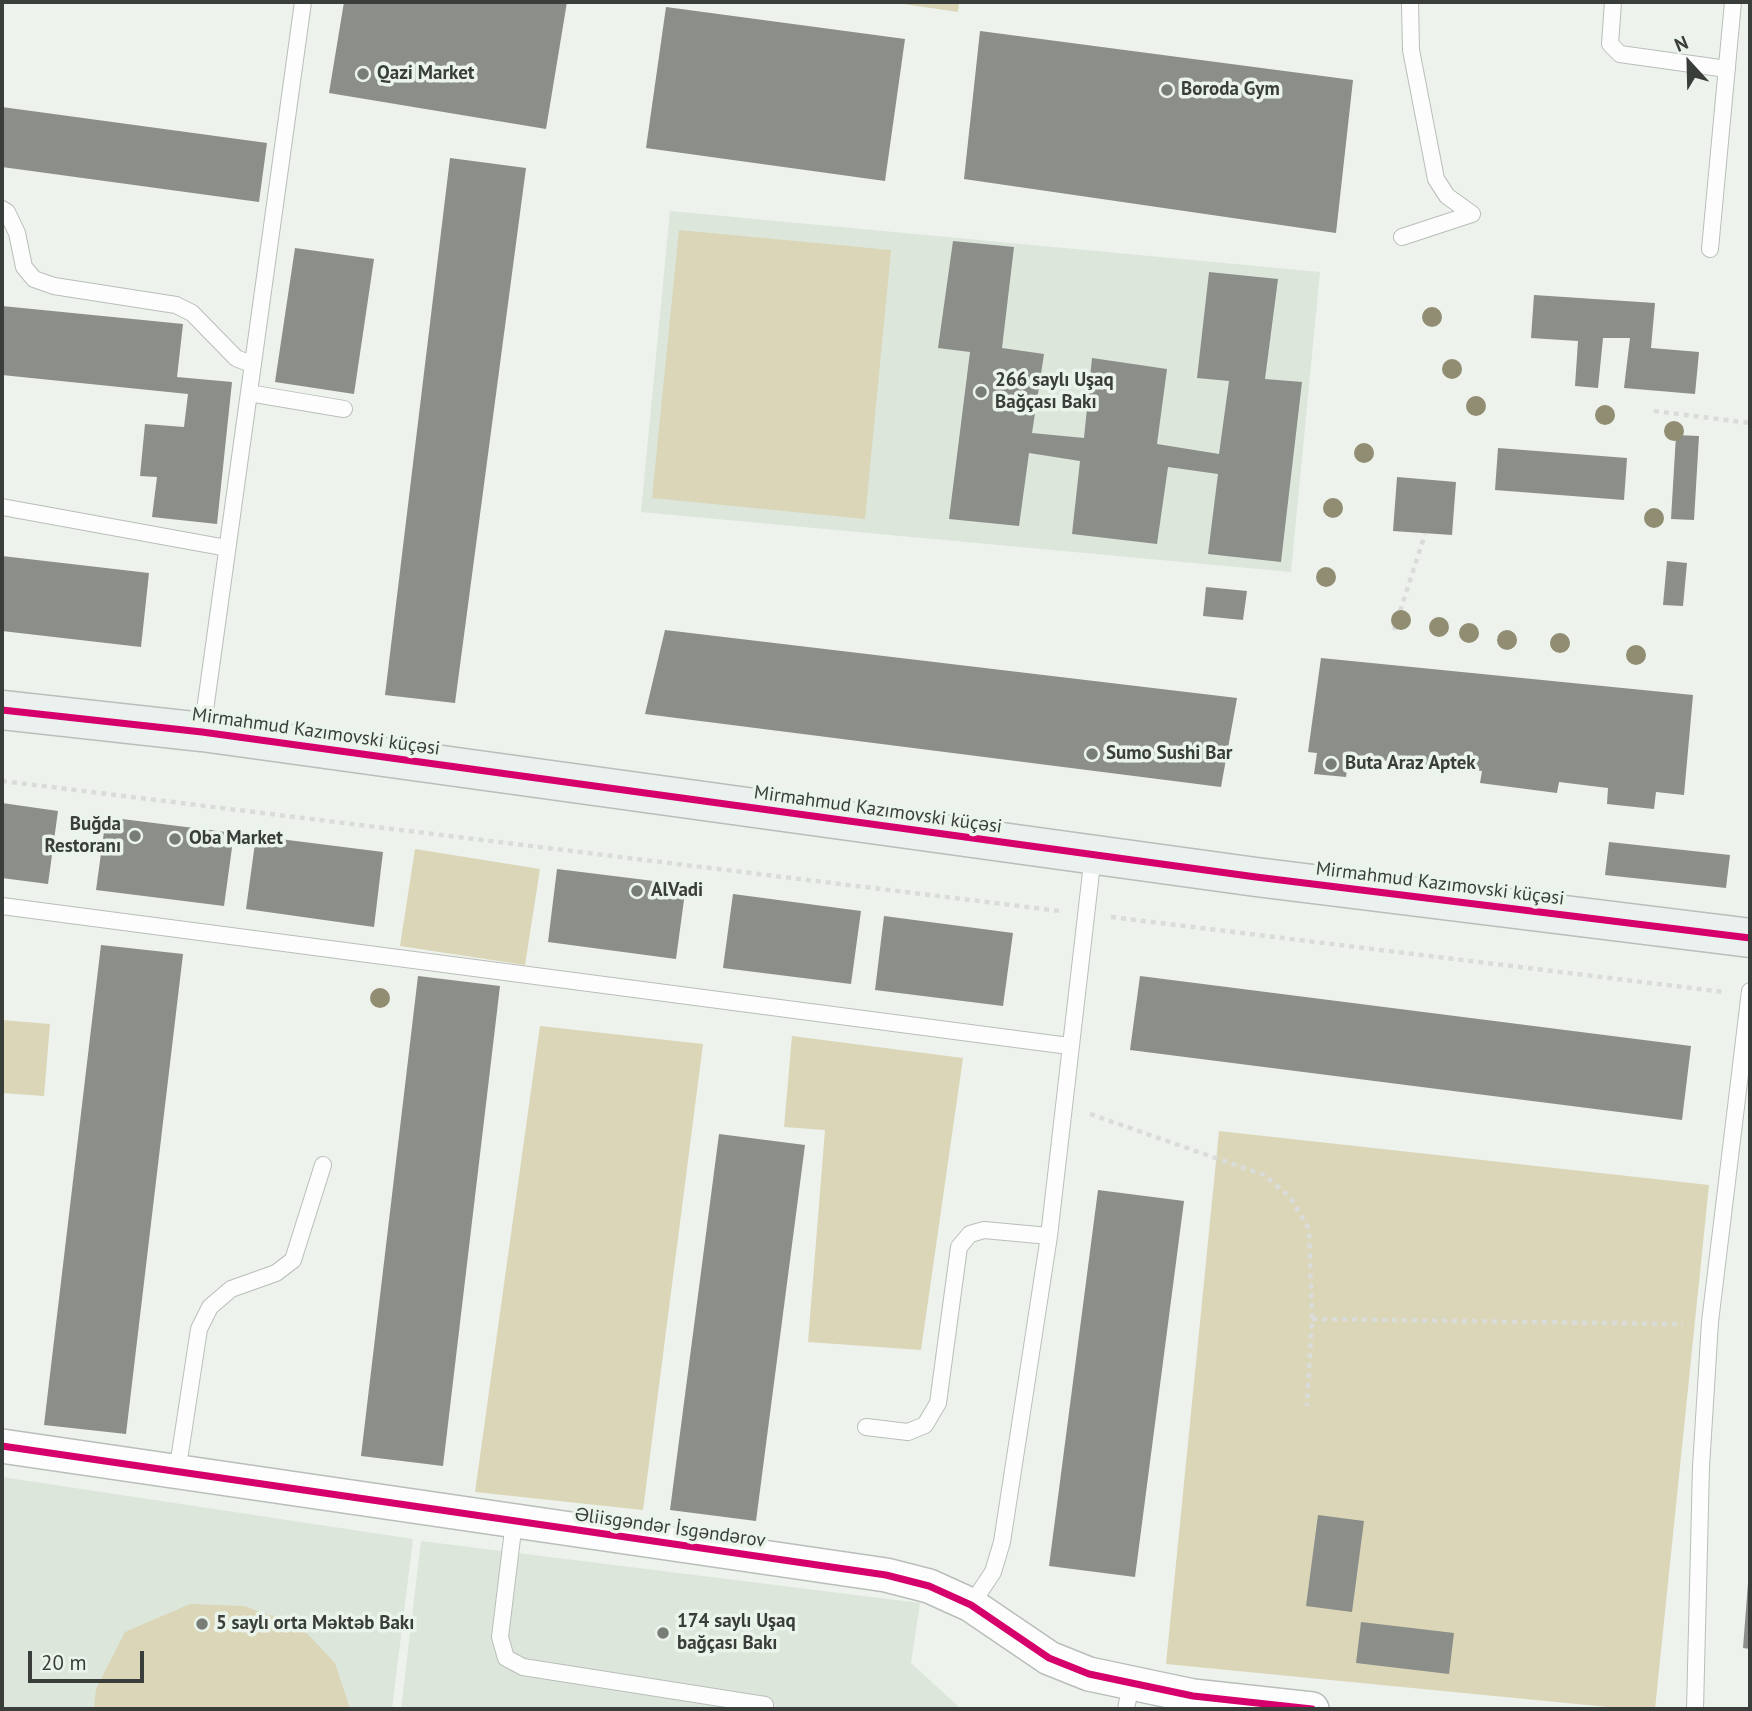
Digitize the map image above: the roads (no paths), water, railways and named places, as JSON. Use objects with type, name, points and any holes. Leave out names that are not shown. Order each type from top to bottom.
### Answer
[{"type":"street","name":"Mirmahmud Kazımovski küçəsi","points":[[2,710],[202,732],[1093,855],[1750,938]]},
{"type":"street","name":"Əliisgəndər İsgəndərov","points":[[2,1447],[886,1575],[929,1586],[971,1605],[1049,1658],[1089,1674],[1128,1697],[1193,1696],[1312,1709]]},
{"type":"lane","points":[[202,732],[303,2]]},
{"type":"lane","points":[[1402,237],[1472,214],[1447,196],[1436,179],[1411,50],[1410,2]]},
{"type":"lane","points":[[1613,2],[1610,44],[1620,54],[1727,69]]},
{"type":"lane","points":[[1710,249],[1733,2]]},
{"type":"lane","points":[[2,209],[7,212],[17,233],[24,267],[34,279],[54,286],[176,305],[192,313],[236,358],[253,365]]},
{"type":"lane","points":[[249,393],[344,409]]},
{"type":"lane","points":[[2,507],[227,548]]},
{"type":"lane","points":[[971,1605],[993,1572],[1002,1542],[1049,1236],[1093,855]]},
{"type":"lane","points":[[2,905],[1069,1046]]},
{"type":"lane","points":[[1695,1709],[1701,1467],[1710,1322],[1750,993]]},
{"type":"lane","points":[[177,1472],[199,1329],[204,1318],[210,1307],[231,1289],[276,1273],[293,1260],[323,1165]]},
{"type":"lane","points":[[866,1427],[908,1432],[925,1425],[938,1403],[959,1247],[970,1234],[984,1230],[1049,1236]]},
{"type":"lane","points":[[513,1522],[500,1637],[506,1658],[523,1667],[765,1705]]},
{"type":"place","name":"Qazi Market","points":[[363,74]]},
{"type":"place","name":"Boroda Gym","points":[[1167,90]]},
{"type":"place","name":"266 saylı Uşaq Bağçası Bakı","points":[[981,392]]},
{"type":"place","name":"Sumo Sushi Bar","points":[[1092,754]]},
{"type":"place","name":"Buta Araz Aptek","points":[[1331,764]]},
{"type":"place","name":"Buğda Restoranı","points":[[135,836]]},
{"type":"place","name":"Oba Market","points":[[175,839]]},
{"type":"place","name":"AlVadi","points":[[637,891]]},
{"type":"place","name":"5 saylı orta Məktəb Bakı","points":[[202,1624]]},
{"type":"place","name":"174 saylı Uşaq bağçası Bakı","points":[[663,1633]]}]
